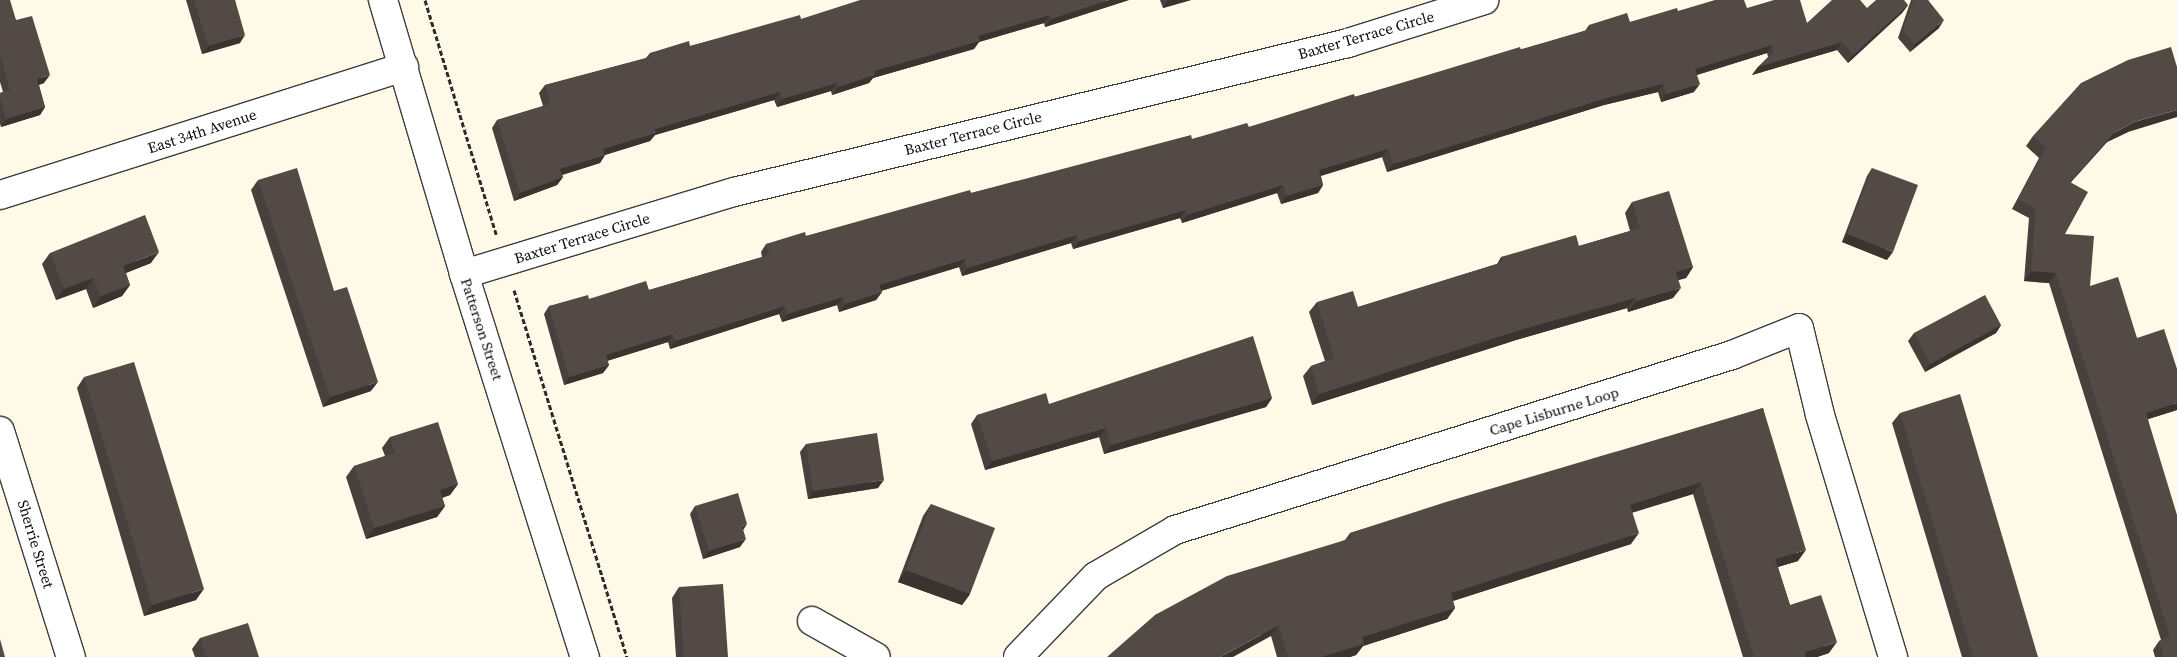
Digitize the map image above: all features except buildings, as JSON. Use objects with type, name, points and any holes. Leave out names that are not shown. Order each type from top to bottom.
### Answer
[{"type":"street","name":"Patterson Street","points":[[383,0],[464,274],[585,657]]},
{"type":"street","name":"Baxter Terrace Circle","points":[[464,274],[734,192],[1348,43],[1484,0]]},
{"type":"street","name":"East 34th Avenue","points":[[0,195],[404,67]]},
{"type":"street","name":"Cape Lisburne Loop","points":[[1018,657],[1096,576],[1175,530],[1732,356],[1799,328],[1820,415],[1894,657]]},
{"type":"street","name":"Sherrie Street","points":[[0,431],[71,657]]},
{"type":"street","points":[[812,622],[876,657]]},
{"type":"path","points":[[425,0],[627,657]]}]
